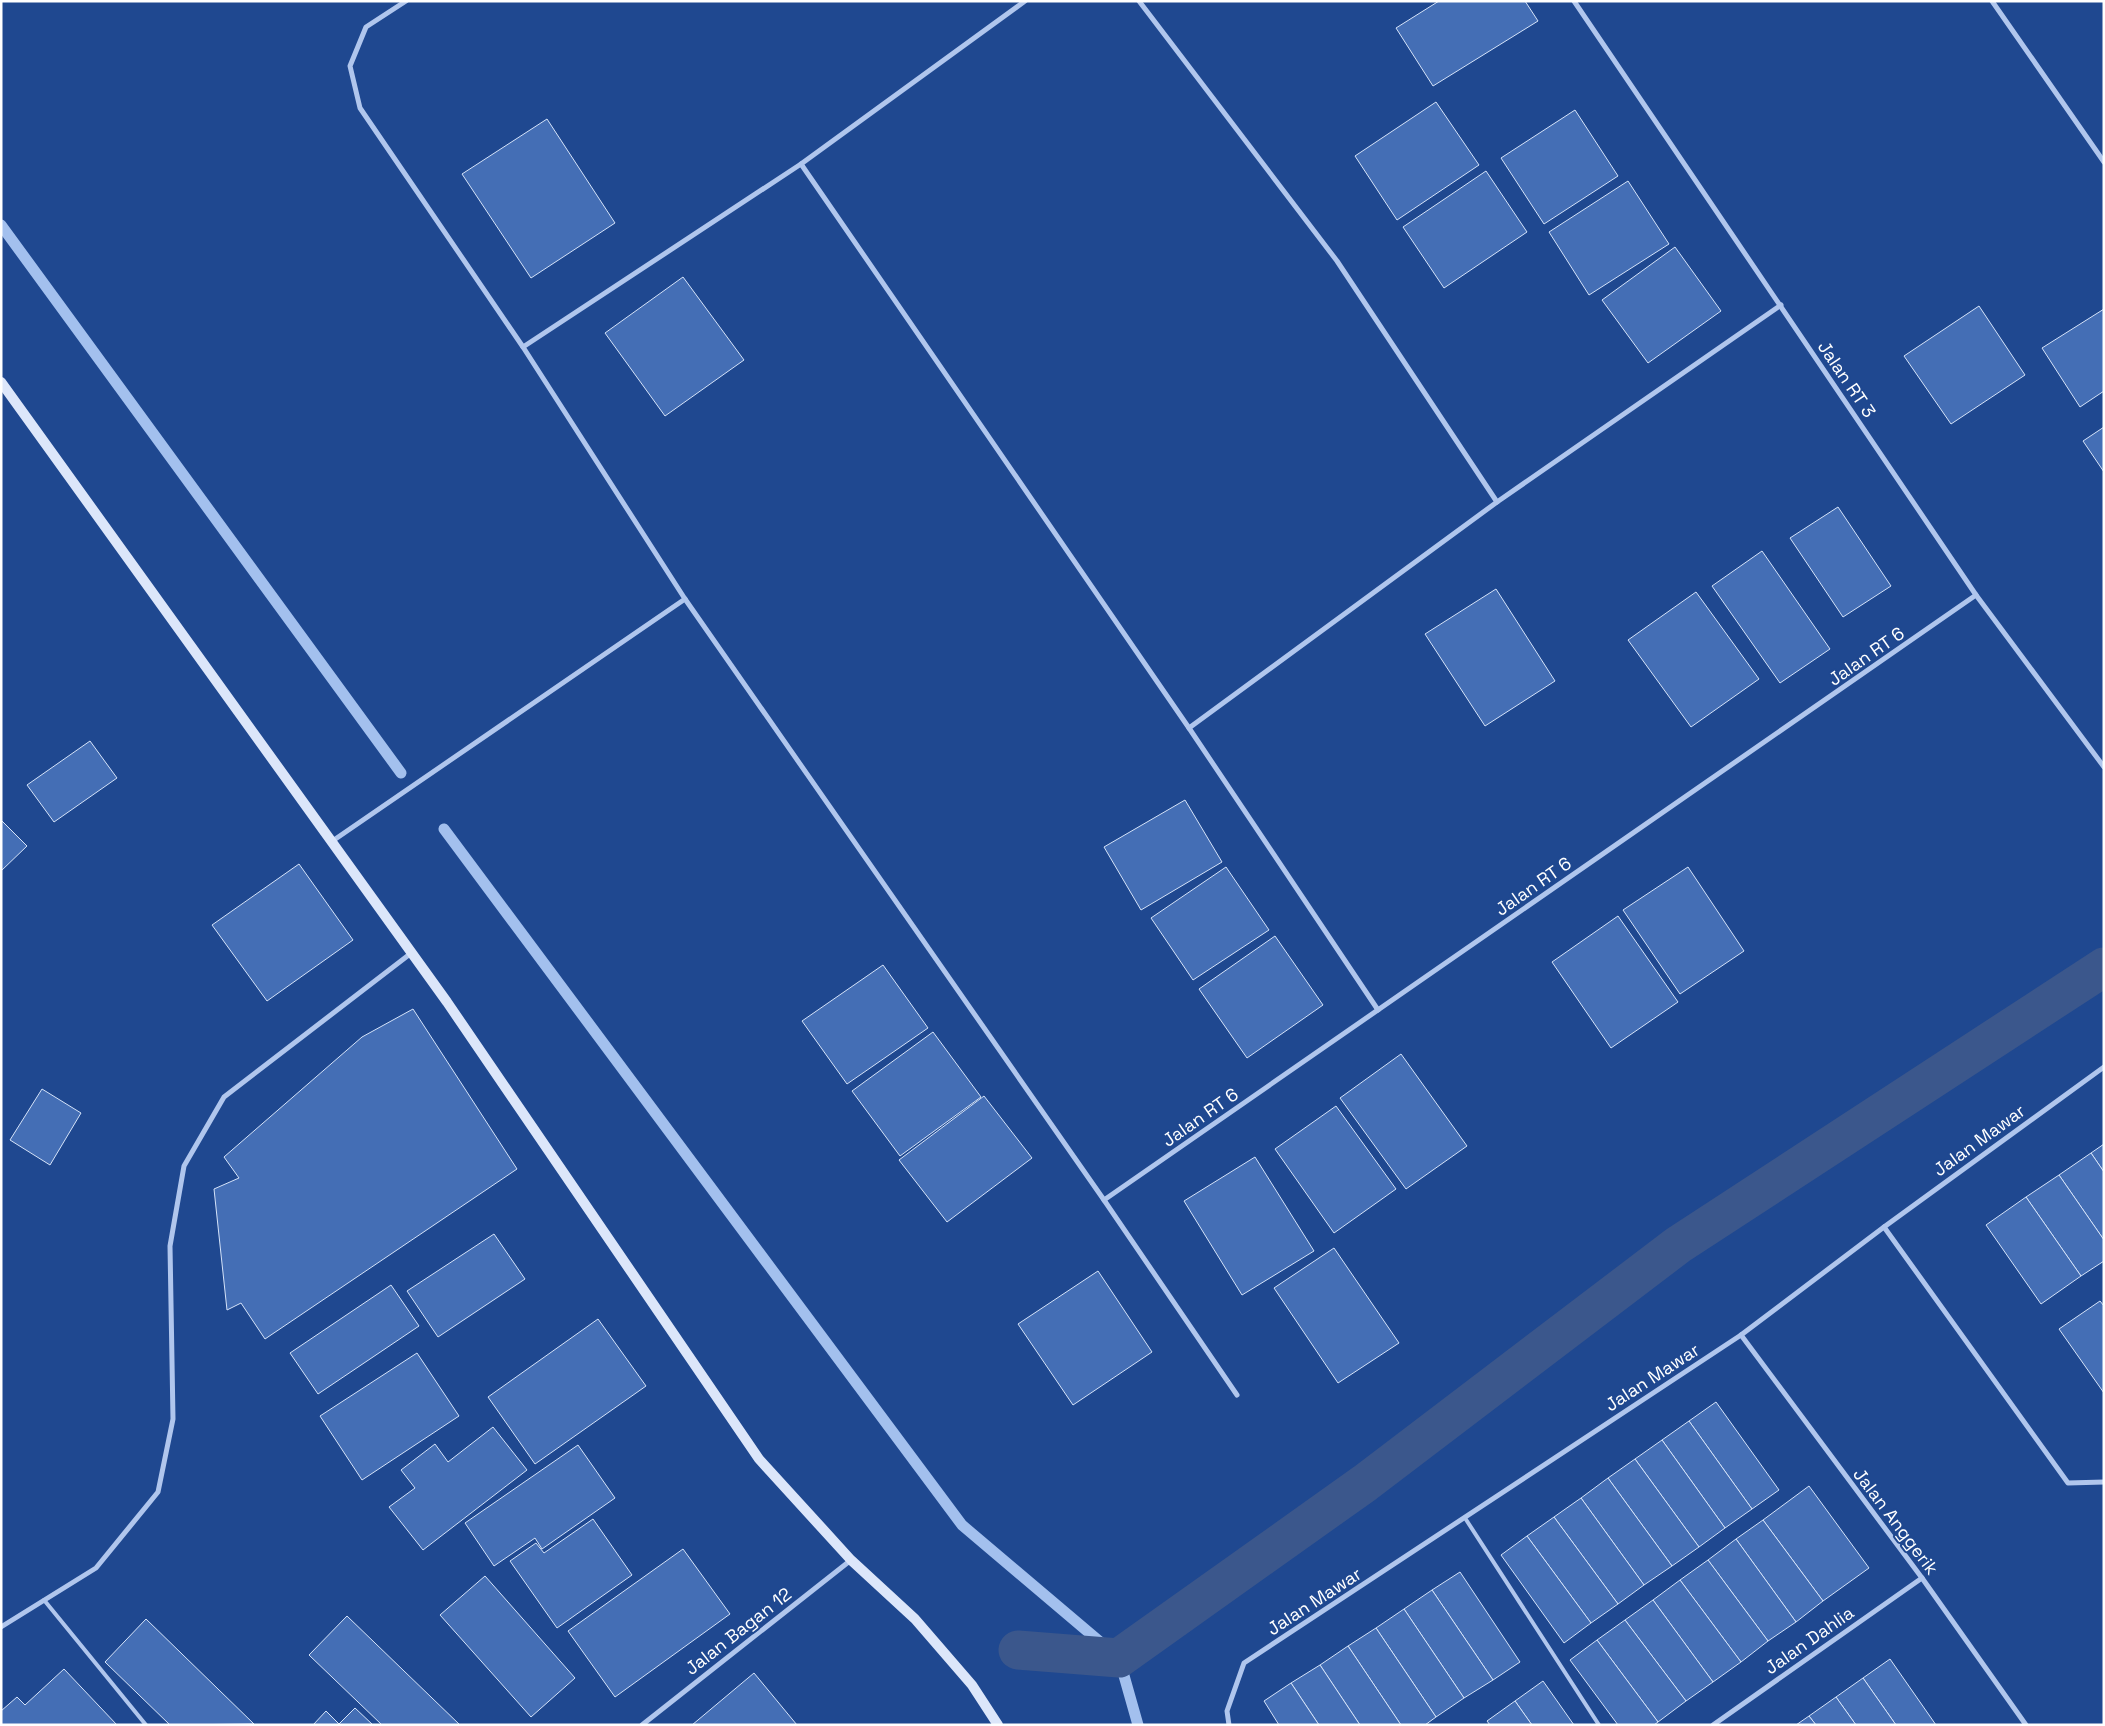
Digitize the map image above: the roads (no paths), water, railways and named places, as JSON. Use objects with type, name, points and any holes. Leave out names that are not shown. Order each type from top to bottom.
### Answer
[{"type":"street","points":[[406,1],[366,28],[350,66],[360,108],[523,347],[685,599],[1104,1200],[1237,1395]]},
{"type":"street","points":[[523,347],[801,164],[1025,1]]},
{"type":"street","points":[[1139,1],[1337,261],[1498,502]]},
{"type":"street","name":"Jalan RT 3","points":[[1574,1],[1781,304],[1976,595],[2104,768]]},
{"type":"street","points":[[1992,1],[2104,162]]},
{"type":"street","points":[[801,164],[1189,728],[1378,1010]]},
{"type":"street","points":[[1189,728],[1498,502],[1781,304]]},
{"type":"street","points":[[1,382],[410,954],[448,1002],[759,1459],[850,1560],[915,1618],[972,1685],[998,1725]]},
{"type":"street","name":"Jalan RT 6","points":[[1104,1200],[1976,595]]},
{"type":"street","points":[[331,842],[685,599]]},
{"type":"street","points":[[1,1627],[96,1568],[158,1492],[173,1419],[170,1246],[184,1166],[224,1097],[410,954]]},
{"type":"street","name":"Jalan Mawar","points":[[1229,1725],[1227,1711],[1244,1663],[1741,1335],[1884,1227],[2104,1067]]},
{"type":"street","points":[[1884,1227],[2068,1483],[2104,1482]]},
{"type":"street","name":"Jalan Anggerik","points":[[1741,1335],[1922,1578],[2026,1725]]},
{"type":"street","name":"Jalan Bagan 12","points":[[642,1725],[850,1560]]},
{"type":"street","name":"Jalan Dahlia","points":[[1713,1725],[1922,1578]]},
{"type":"lane","points":[[1465,1518],[1599,1725]]},
{"type":"lane","points":[[44,1600],[146,1725]]},
{"type":"waterway","points":[[1,225],[401,773]]},
{"type":"waterway","points":[[444,829],[962,1525],[1119,1658],[1138,1725]]},
{"type":"waterway","points":[[1018,1650],[1119,1658],[1365,1483],[1678,1245],[2104,967]]}]
